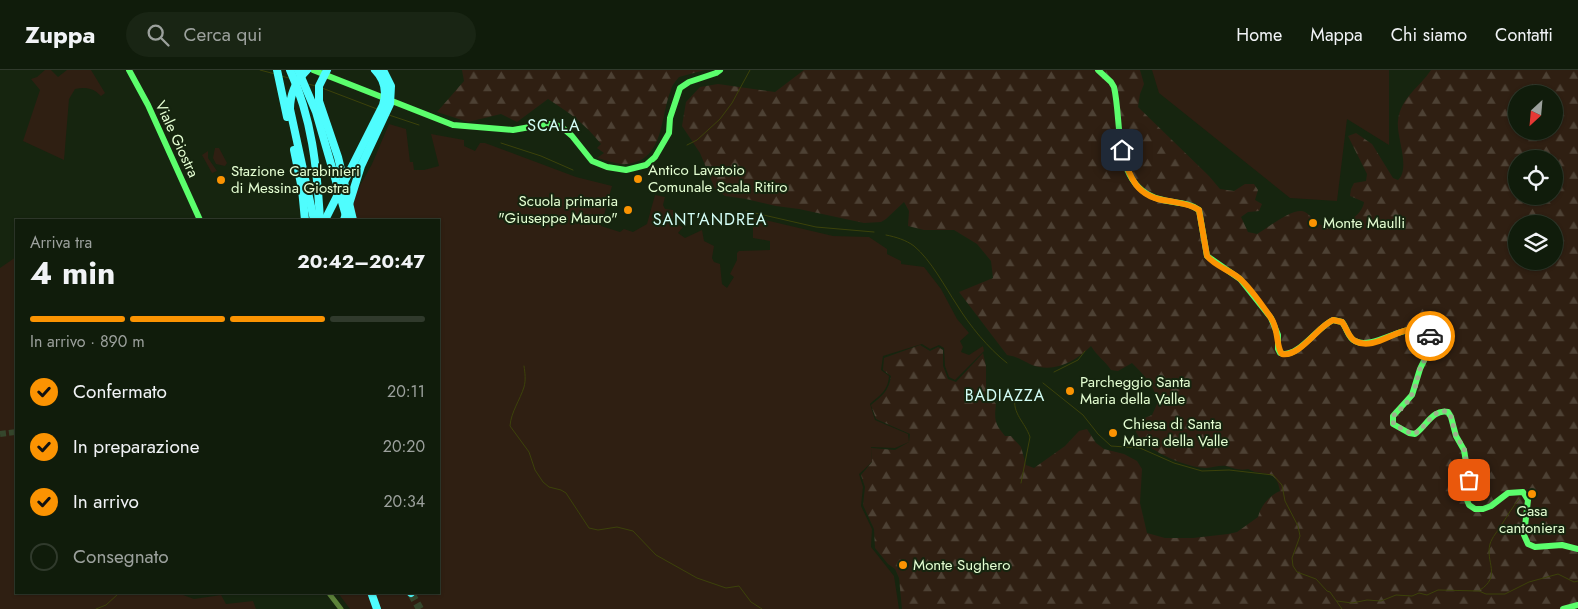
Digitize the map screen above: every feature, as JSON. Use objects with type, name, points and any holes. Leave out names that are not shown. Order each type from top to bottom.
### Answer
[{"type":"highway","points":[[277,70],[300,179],[305,219]]},
{"type":"highway","points":[[290,70],[307,115],[314,148],[320,219]]},
{"type":"highway","points":[[298,70],[316,112],[346,219]]},
{"type":"highway","points":[[307,70],[294,88],[290,109],[314,219]]},
{"type":"highway","points":[[327,70],[319,86],[319,101],[338,157],[354,219]]},
{"type":"highway","points":[[326,219],[383,105],[385,88],[376,70]]},
{"type":"highway","points":[[346,219],[364,159],[390,104],[390,86],[384,70]]},
{"type":"highway","points":[[372,594],[377,609]]},
{"type":"main road","name":"Viale Giostra","points":[[129,70],[148,105],[202,219]]},
{"type":"main road","name":"Viale Giostra","points":[[134,70],[202,219]]},
{"type":"main road","points":[[313,70],[458,126],[516,130],[554,124],[568,133],[592,161],[607,167],[623,170],[634,169],[652,161],[669,134],[670,118],[680,88],[689,82],[720,70]]},
{"type":"main road","points":[[1098,70],[1114,87],[1120,141],[1132,180],[1142,192],[1154,198],[1184,204],[1199,210],[1207,256],[1239,278],[1265,310],[1274,324],[1280,353],[1286,355],[1300,347],[1322,327],[1333,320],[1342,322],[1351,338],[1360,343],[1375,342],[1406,330],[1420,331],[1428,334],[1432,339],[1431,346],[1410,397],[1393,416],[1393,424],[1414,434],[1436,414],[1442,411],[1448,412],[1456,436],[1464,450],[1469,480],[1467,500],[1469,505],[1475,509],[1483,509],[1491,506],[1508,493],[1523,492],[1528,500],[1524,533],[1524,538],[1528,544],[1535,547],[1562,545],[1578,549]]},
{"type":"main road","points":[[1563,609],[1578,605]]},
{"type":"street","points":[[330,594],[341,609]]},
{"type":"green space","points":[[45,70],[51,70],[58,77],[67,70],[91,70],[105,93],[101,96],[89,89],[75,89],[69,99],[64,160],[23,141],[40,90],[31,79],[37,77]]},
{"type":"green space","points":[[462,70],[705,70],[679,77],[672,88],[655,146],[639,161],[623,164],[597,158],[604,153],[597,148],[601,144],[577,119],[548,99],[517,122],[501,114],[468,122],[437,112],[464,81]]},
{"type":"green space","points":[[804,70],[1140,70],[1144,84],[1138,107],[1220,189],[1234,191],[1245,184],[1254,184],[1258,190],[1255,200],[1262,204],[1259,211],[1248,212],[1241,217],[1248,232],[1257,234],[1285,216],[1297,211],[1309,214],[1317,223],[1323,226],[1345,223],[1358,214],[1364,202],[1350,196],[1351,189],[1354,183],[1366,181],[1367,174],[1348,136],[1356,133],[1372,144],[1393,178],[1398,180],[1402,175],[1403,168],[1398,128],[1402,106],[1431,70],[1578,70],[1578,609],[902,609],[899,578],[895,569],[888,564],[875,548],[874,529],[863,505],[865,487],[861,475],[872,462],[871,448],[895,450],[909,442],[910,434],[876,419],[871,405],[889,386],[891,376],[883,370],[884,358],[920,345],[930,351],[938,347],[943,350],[943,366],[948,379],[956,382],[983,353],[986,366],[986,392],[996,404],[995,418],[997,425],[1005,436],[1011,436],[1021,447],[1026,465],[1034,468],[1065,446],[1079,431],[1087,429],[1096,443],[1104,449],[1124,454],[1137,461],[1142,469],[1140,503],[1147,533],[1165,538],[1193,538],[1237,532],[1258,517],[1266,501],[1280,491],[1278,483],[1268,474],[1248,469],[1226,466],[1206,468],[1189,465],[1170,458],[1144,443],[1132,423],[1152,415],[1158,402],[1151,385],[1132,363],[1118,371],[1111,370],[1091,346],[1071,361],[1048,368],[1032,365],[1007,355],[959,292],[993,278],[991,261],[977,244],[954,230],[924,230],[908,226],[909,211],[904,202],[881,222],[864,223],[725,196],[715,189],[700,153],[682,126],[686,102],[700,87],[718,84],[775,92]]},
{"type":"green space","points":[[1152,70],[1389,70],[1389,145],[1347,119],[1337,201],[1290,198],[1159,93]]},
{"type":"green space","points":[[389,124],[406,129],[410,162],[413,162],[414,170],[424,170],[439,166],[431,134],[464,140],[464,146],[475,151],[480,143],[485,143],[576,177],[612,186],[601,226],[620,232],[624,229],[633,232],[647,224],[655,195],[665,197],[663,205],[665,209],[673,210],[673,223],[683,227],[678,233],[685,238],[702,230],[704,241],[714,246],[712,258],[714,262],[720,264],[722,284],[727,288],[734,277],[730,274],[739,251],[770,250],[770,241],[753,238],[753,217],[833,236],[869,237],[887,249],[887,254],[901,261],[901,264],[924,267],[941,289],[957,319],[969,333],[960,341],[963,347],[961,352],[969,355],[983,346],[984,351],[955,380],[949,377],[945,366],[944,348],[939,345],[930,349],[922,344],[883,356],[881,370],[889,376],[887,385],[883,392],[870,404],[875,420],[908,434],[909,442],[895,448],[871,447],[872,462],[859,474],[863,487],[861,506],[872,529],[871,547],[894,576],[899,609],[350,609],[339,594],[440,594],[440,219],[348,219],[356,193],[372,164]]},
{"type":"green space","points":[[215,148],[219,148],[227,163],[225,166],[216,164],[213,158]]},
{"type":"green space","points":[[208,151],[208,158],[217,171],[212,173],[202,155]]},
{"type":"green space","points":[[15,258],[15,594],[180,594],[194,599],[221,595],[226,604],[253,601],[256,609],[0,609],[0,268]]},
{"type":"waterway","points":[[260,70],[275,74]]},
{"type":"waterway","points":[[687,145],[697,140],[720,119],[732,103],[750,70]]},
{"type":"waterway","points":[[281,76],[289,78]]},
{"type":"waterway","points":[[308,84],[316,86]]},
{"type":"waterway","points":[[322,88],[377,109]]},
{"type":"waterway","points":[[389,115],[419,125]]},
{"type":"waterway","points":[[501,143],[541,156],[573,170]]},
{"type":"waterway","points":[[746,211],[816,227],[874,232]]},
{"type":"waterway","points":[[886,235],[908,242],[920,252],[932,266],[974,329],[986,344],[1007,363]]},
{"type":"waterway","points":[[1054,372],[1078,360],[1085,351]]},
{"type":"waterway","points":[[524,366],[525,384],[510,426],[529,452],[535,470],[543,482],[549,487],[566,493],[589,528],[598,530],[617,527],[633,531],[656,555],[697,578],[726,588],[739,586],[751,602],[762,609]]},
{"type":"waterway","points":[[1043,383],[1083,415],[1098,434],[1111,446],[1140,448],[1174,463],[1202,471],[1229,470],[1273,475],[1282,485],[1285,501],[1298,526],[1300,536],[1292,558],[1293,566],[1297,572],[1316,579],[1330,592],[1342,609]]},
{"type":"waterway","points":[[1015,397],[1015,408],[1030,437],[1021,483]]},
{"type":"waterway","points":[[1480,590],[1487,585],[1492,574],[1489,557],[1491,541],[1520,498]]},
{"type":"waterway","points":[[1337,601],[1352,603],[1367,600],[1381,601],[1396,595],[1412,596],[1419,593],[1427,595],[1438,590],[1505,594],[1529,582],[1558,574],[1574,582],[1578,581]]},
{"type":"waterway","points":[[96,609],[106,605],[118,594]]},
{"type":"tunnel","points":[[0,434],[15,432]]},
{"type":"tunnel","points":[[412,594],[420,609]]},
{"type":"way so far","points":[[1430,336],[1432,345],[1420,369],[1414,391],[1406,404],[1394,415],[1392,421],[1396,426],[1413,434],[1417,433],[1436,414],[1442,411],[1448,412],[1454,432],[1464,448],[1469,480]]},
{"type":"place","name":"Antico Lavatoio Comunale Scala Ritiro","points":[[638,179]]},
{"type":"place","name":"Stazione Carabinieri di Messina Giostra","points":[[221,180]]},
{"type":"place","name":"Scuola primaria \"Giuseppe Mauro\"","points":[[628,210]]},
{"type":"place","name":"Monte Maulli","points":[[1313,223]]},
{"type":"place","name":"Parcheggio Santa Maria della Valle","points":[[1070,391]]},
{"type":"place","name":"Chiesa di Santa Maria della Valle","points":[[1113,433]]},
{"type":"place","name":"Casa cantoniera","points":[[1532,494]]},
{"type":"place","name":"Monte Sughero","points":[[903,565]]},
{"type":"district","name":"SCALA","points":[[554,125]]},
{"type":"district","name":"SANT'ANDREA","points":[[710,219]]},
{"type":"district","name":"BADIAZZA","points":[[1005,395]]},
{"type":"route","points":[[1122,150],[1130,177],[1142,192],[1158,200],[1182,203],[1199,210],[1207,256],[1239,278],[1265,310],[1274,324],[1278,337],[1278,350],[1282,354],[1287,354],[1305,344],[1322,327],[1333,320],[1342,322],[1351,338],[1360,343],[1375,342],[1408,330],[1424,332],[1430,336]]}]
